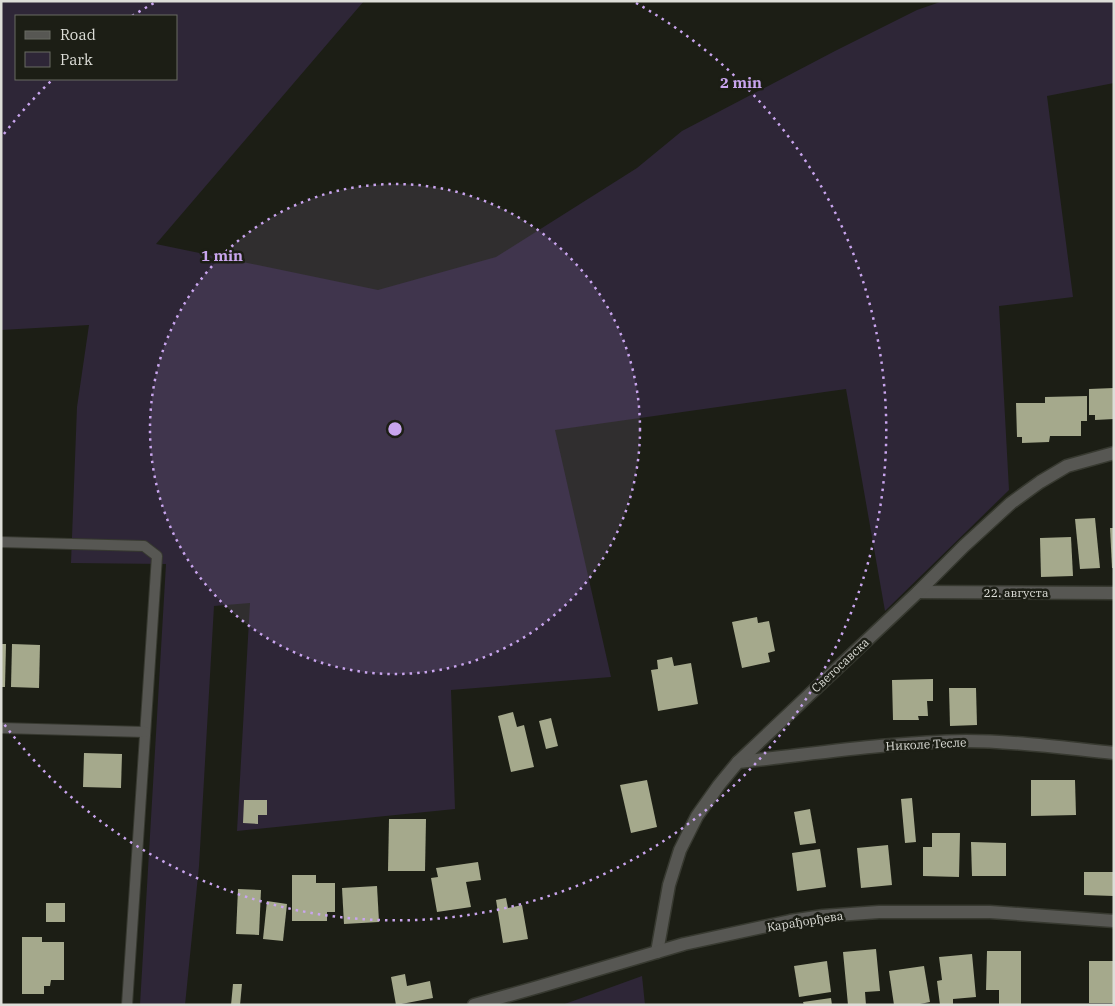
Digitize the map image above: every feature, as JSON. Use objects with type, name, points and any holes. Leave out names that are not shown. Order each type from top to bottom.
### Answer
[{"type":"street","name":"Светосавска","points":[[657,952],[668,885],[680,850],[697,816],[738,762],[1011,503],[1040,482],[1067,466],[1114,453]]},
{"type":"street","name":"22. августа","points":[[918,592],[1114,593]]},
{"type":"street","name":"Николе Тесле","points":[[738,762],[913,743],[1020,743],[1114,753]]},
{"type":"street","name":"Карађорђева","points":[[474,1005],[684,944],[790,921],[823,916],[879,912],[990,912],[1114,921]]},
{"type":"lane","points":[[1,542],[144,546],[157,556],[127,1005]]},
{"type":"lane","points":[[1,728],[145,732]]},
{"type":"green space","points":[[1,1],[364,1],[156,244],[378,290],[496,257],[637,168],[682,131],[917,10],[943,1],[1114,1],[1114,83],[1047,96],[1073,297],[999,306],[1009,490],[885,611],[846,389],[555,430],[611,677],[451,690],[455,809],[237,831],[250,603],[214,606],[199,866],[185,1005],[140,1005],[166,564],[71,563],[77,407],[89,325],[1,330]]},
{"type":"green space","points":[[642,976],[645,1005],[562,1005]]},
{"type":"building","points":[[1114,388],[1114,419],[1095,420],[1095,415],[1089,415],[1089,389]]},
{"type":"building","points":[[1087,396],[1087,421],[1081,421],[1081,436],[1050,436],[1049,442],[1022,443],[1022,437],[1017,437],[1016,403],[1045,403],[1045,397]]},
{"type":"building","points":[[1095,518],[1100,568],[1080,569],[1075,519]]},
{"type":"building","points":[[1110,528],[1114,528],[1114,568],[1112,568]]},
{"type":"building","points":[[1071,537],[1073,576],[1041,577],[1040,538]]},
{"type":"building","points":[[757,617],[758,623],[769,621],[775,651],[768,653],[770,662],[742,668],[732,622]]},
{"type":"building","points":[[1,644],[6,644],[5,687],[1,687]]},
{"type":"building","points":[[12,644],[40,645],[39,688],[11,687]]},
{"type":"building","points":[[672,657],[674,666],[691,663],[698,704],[658,711],[651,670],[658,669],[657,660]]},
{"type":"building","points":[[933,679],[933,701],[927,701],[928,716],[918,716],[919,720],[893,720],[892,680]]},
{"type":"building","points":[[949,688],[976,688],[977,725],[950,726]]},
{"type":"building","points":[[513,712],[517,727],[524,725],[534,767],[511,772],[498,716]]},
{"type":"building","points":[[551,718],[558,746],[546,749],[539,721]]},
{"type":"building","points":[[84,753],[122,754],[121,788],[83,787]]},
{"type":"building","points":[[647,780],[657,827],[631,833],[620,785]]},
{"type":"building","points":[[1031,780],[1075,780],[1076,815],[1031,816]]},
{"type":"building","points":[[912,798],[916,842],[905,843],[901,799]]},
{"type":"building","points":[[244,800],[267,800],[267,815],[258,815],[258,824],[243,823]]},
{"type":"building","points":[[810,809],[816,843],[800,845],[794,812]]},
{"type":"building","points":[[389,819],[426,819],[425,871],[388,871]]},
{"type":"building","points":[[932,833],[960,833],[959,877],[923,876],[923,847],[932,847]]},
{"type":"building","points":[[971,842],[1006,843],[1006,876],[972,876]]},
{"type":"building","points":[[888,845],[892,885],[861,888],[857,848]]},
{"type":"building","points":[[820,849],[826,887],[797,891],[792,853]]},
{"type":"building","points":[[478,862],[481,880],[466,882],[471,907],[437,912],[431,878],[438,877],[436,868]]},
{"type":"building","points":[[1084,872],[1114,872],[1114,896],[1084,895]]},
{"type":"building","points":[[292,875],[316,875],[316,883],[335,883],[335,912],[327,912],[327,921],[292,921]]},
{"type":"building","points":[[377,886],[379,922],[344,924],[342,888]]},
{"type":"building","points":[[238,889],[261,890],[259,935],[236,934]]},
{"type":"building","points":[[506,898],[508,908],[522,905],[528,939],[503,943],[496,900]]},
{"type":"building","points":[[267,901],[287,904],[283,941],[263,939]]},
{"type":"building","points":[[46,903],[65,903],[65,922],[46,922]]},
{"type":"building","points":[[22,937],[42,937],[42,942],[64,942],[64,980],[51,980],[50,986],[44,986],[44,994],[22,994]]},
{"type":"building","points":[[876,949],[880,991],[865,992],[866,1005],[848,1005],[843,952]]},
{"type":"building","points":[[987,951],[1021,951],[1021,1005],[999,1005],[999,990],[986,990]]},
{"type":"building","points":[[972,954],[976,997],[953,999],[953,1005],[940,1005],[937,981],[942,980],[939,957]]},
{"type":"building","points":[[827,961],[831,992],[799,997],[794,966]]},
{"type":"building","points":[[1089,961],[1114,961],[1114,1003],[1089,1003]]},
{"type":"building","points":[[924,966],[930,1002],[915,1005],[894,1005],[889,971]]},
{"type":"building","points":[[405,974],[407,986],[430,981],[433,998],[396,1005],[391,977]]},
{"type":"building","points":[[233,984],[242,984],[240,1005],[231,1005]]},
{"type":"building","points":[[831,998],[832,1005],[804,1005],[803,1002]]}]
